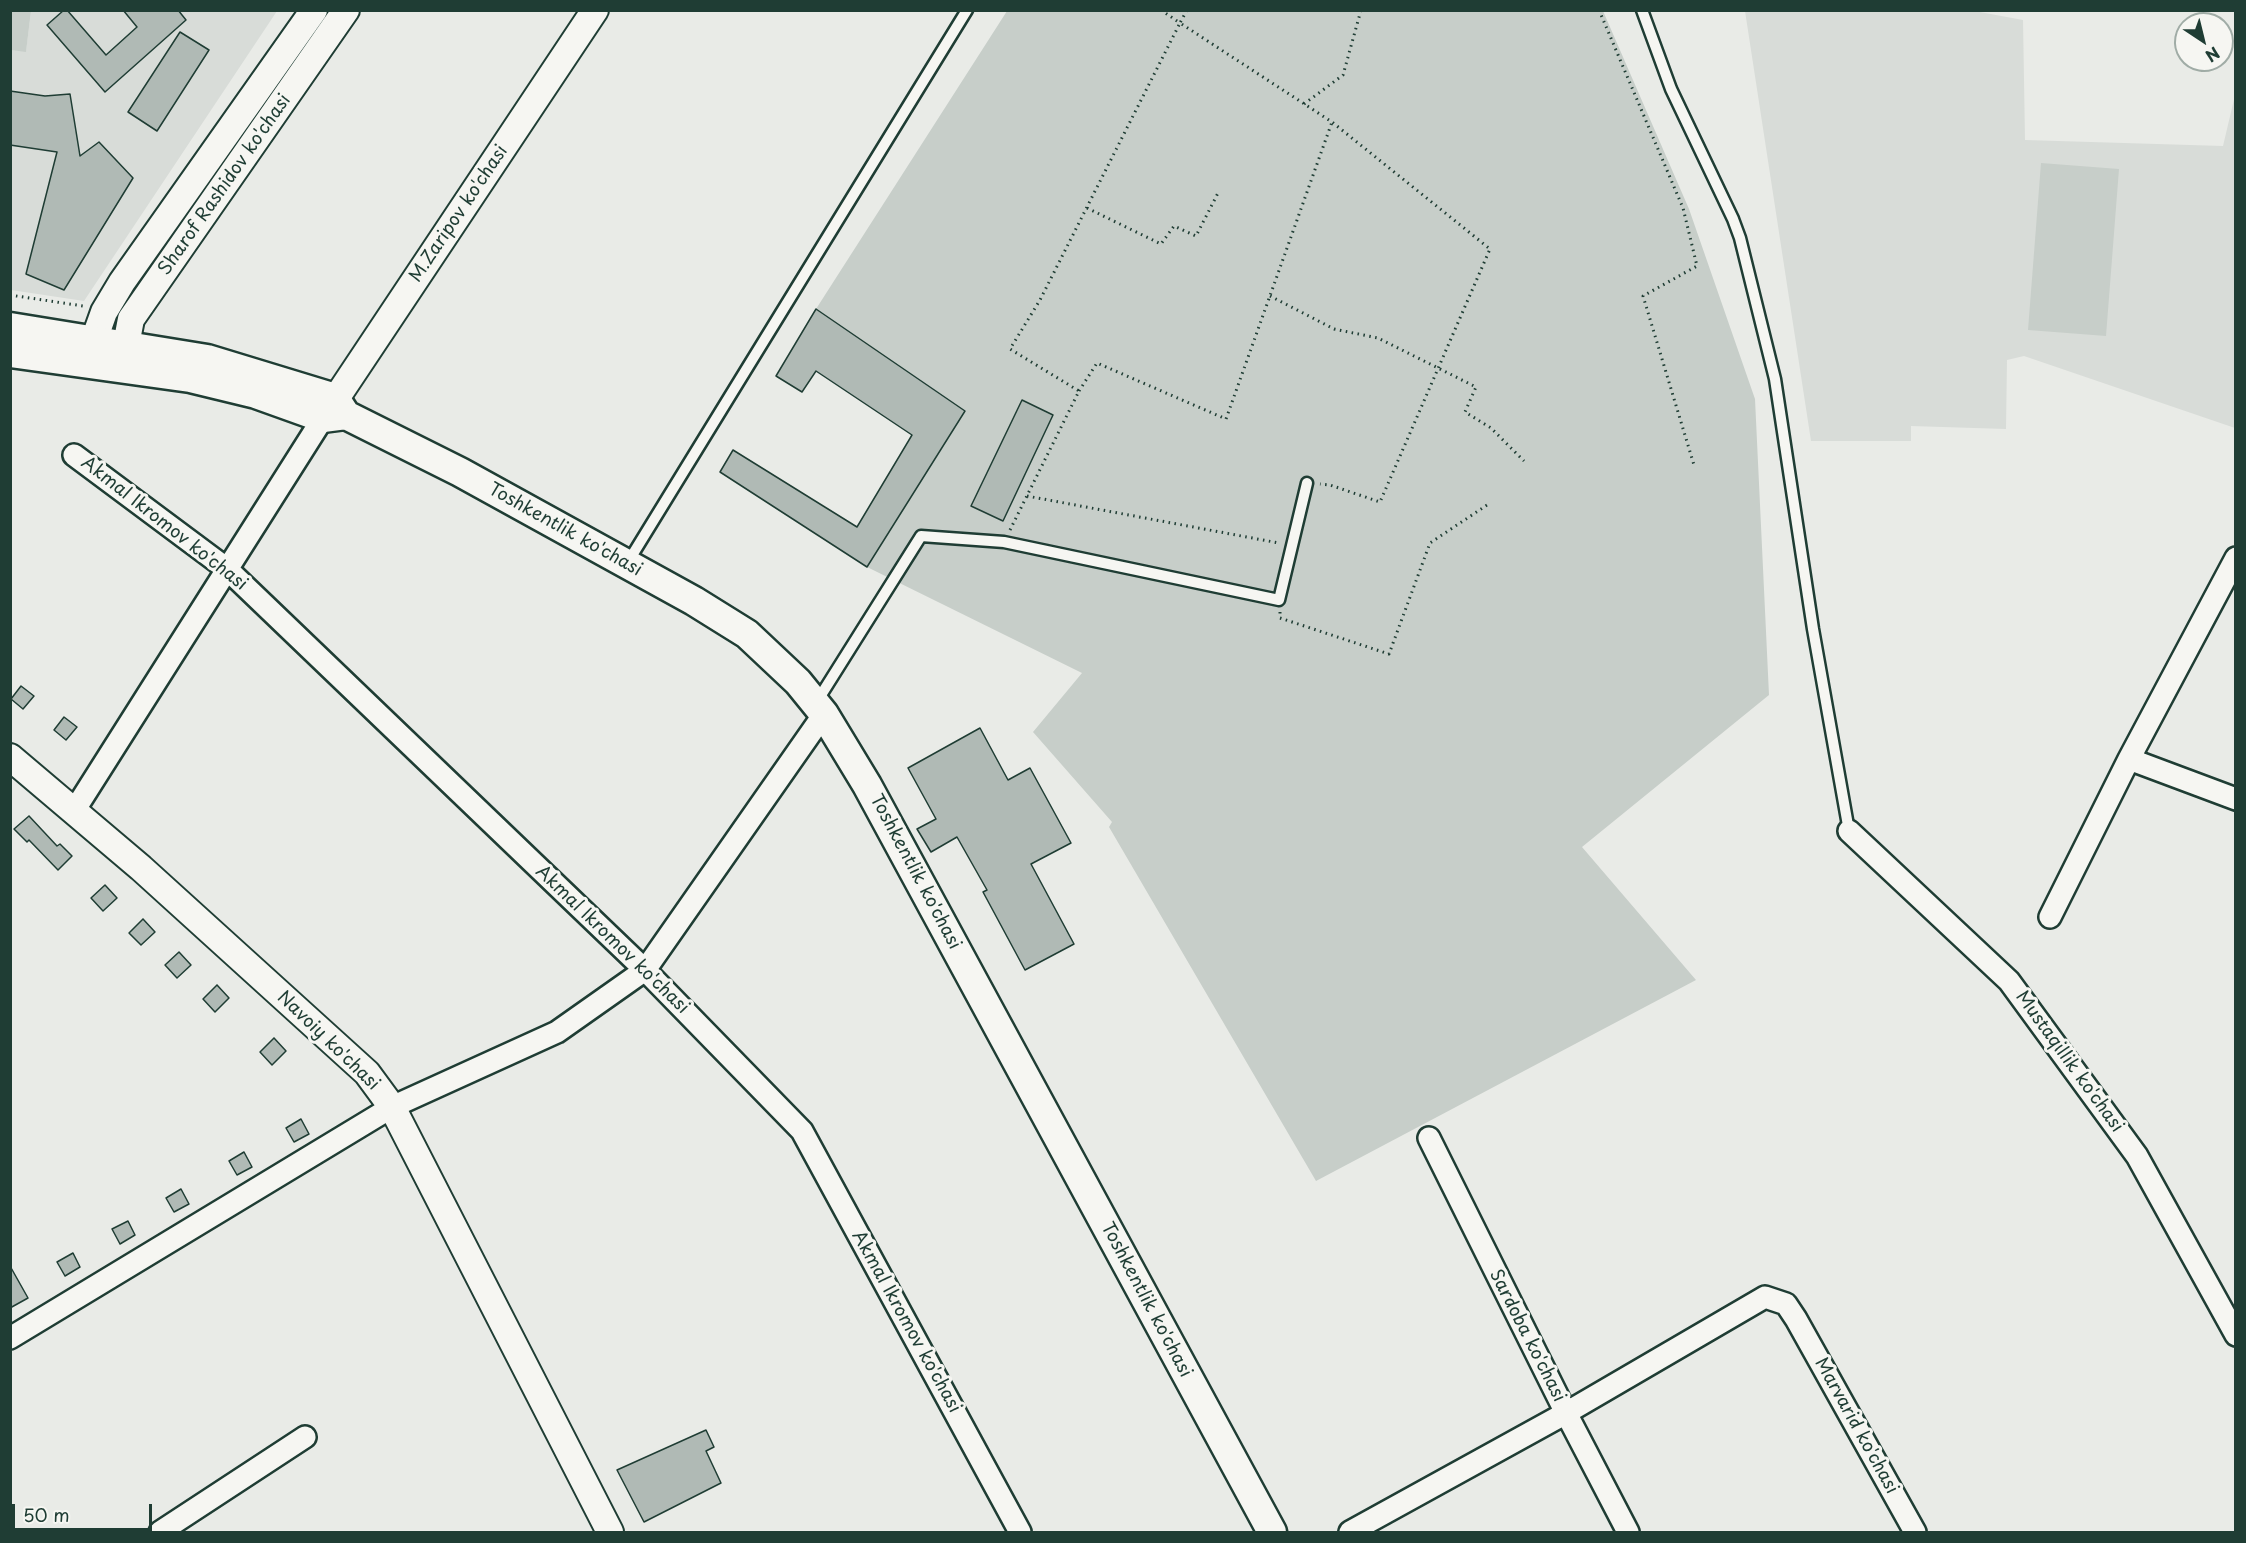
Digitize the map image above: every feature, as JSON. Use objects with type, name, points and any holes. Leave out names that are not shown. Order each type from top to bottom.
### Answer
[{"type":"main road","points":[[10,327],[109,339]]},
{"type":"main road","points":[[10,353],[109,339]]},
{"type":"main road","name":"Toshkentlik ko'chasi","points":[[109,339],[190,378],[335,410],[460,472],[694,601],[747,634],[798,682],[820,709],[867,785],[1272,1533]]},
{"type":"street","points":[[109,339],[129,273],[314,10]]},
{"type":"street","name":"Sharof Rashidov ko'chasi","points":[[109,339],[131,319],[346,10]]},
{"type":"street","name":"M.Zaripov ko'chasi","points":[[335,410],[595,10]]},
{"type":"street","points":[[74,811],[228,568],[335,410]]},
{"type":"street","name":"Akmal Ikromov ko'chasi","points":[[74,455],[228,568],[645,970],[802,1131],[1020,1533]]},
{"type":"street","points":[[2050,917],[2129,759],[2235,558]]},
{"type":"street","points":[[10,1338],[392,1107],[557,1032],[645,970],[820,709]]},
{"type":"street","name":"Navoiy ko'chasi","points":[[10,757],[141,868],[367,1073],[392,1107],[610,1533]]},
{"type":"street","points":[[2129,759],[2235,799]]},
{"type":"street","name":"Mustaqillik ko'chasi","points":[[1849,831],[2009,981],[2138,1156],[2234,1328]]},
{"type":"street","name":"Sardoba ko'chasi","points":[[1429,1138],[1628,1533]]},
{"type":"street","name":"Marvarid ko'chasi","points":[[1350,1533],[1566,1413],[1765,1297],[1786,1304],[1796,1319],[1915,1533]]},
{"type":"street","points":[[160,1533],[305,1437]]},
{"type":"lane","points":[[627,564],[967,10]]},
{"type":"lane","points":[[1642,10],[1671,89],[1740,238],[1775,379],[1813,629],[1849,831]]},
{"type":"lane","points":[[820,709],[921,536],[1004,542],[1279,600],[1306,483]]},
{"type":"path","points":[[1161,10],[1332,122],[1490,249],[1437,366],[1380,502],[1330,485],[1306,483]]},
{"type":"path","points":[[1079,391],[1010,349],[1040,300],[1187,10]]},
{"type":"path","points":[[1304,104],[1343,75],[1361,10]]},
{"type":"path","points":[[1599,10],[1683,208],[1697,266],[1643,296],[1694,465]]},
{"type":"path","points":[[1004,542],[1079,391],[1097,363],[1226,419],[1332,122]]},
{"type":"path","points":[[1087,208],[1161,244],[1174,226],[1196,236],[1218,193]]},
{"type":"path","points":[[10,295],[75,304],[109,339]]},
{"type":"path","points":[[1270,296],[1334,329],[1378,338],[1476,387],[1465,412],[1491,428],[1524,461]]},
{"type":"path","points":[[1027,496],[1293,546]]},
{"type":"path","points":[[1279,600],[1280,618],[1389,654],[1430,543],[1487,506]]},
{"type":"shaded area","points":[[11,10],[31,11],[26,52],[11,50]]},
{"type":"shaded area","points":[[1969,10],[2023,20],[2025,140],[2223,146],[2235,95],[2235,428],[2024,356],[2007,360],[2006,429],[1911,426],[1911,441],[1811,441],[1745,11]]},
{"type":"shaded area","points":[[31,11],[277,11],[84,301],[11,290],[11,50],[26,51]]},
{"type":"shaded area","points":[[1007,11],[1603,11],[1689,209],[1755,399],[1769,695],[1582,847],[1696,980],[1316,1181],[1109,827],[1112,822],[1033,732],[1082,673],[867,567],[965,411],[816,309]]},
{"type":"shaded area","points":[[2041,163],[2119,169],[2106,336],[2028,330]]},
{"type":"building","points":[[67,10],[106,55],[137,27],[123,10],[178,10],[186,20],[105,92],[47,25]]},
{"type":"building","points":[[180,32],[209,50],[157,131],[128,112]]},
{"type":"building","points":[[10,91],[45,96],[70,94],[80,156],[99,142],[133,178],[64,290],[26,274],[57,152],[10,145]]},
{"type":"building","points":[[816,309],[965,411],[867,567],[720,472],[733,450],[857,527],[912,435],[816,371],[802,392],[776,376]]},
{"type":"building","points":[[1022,400],[1053,415],[1003,521],[971,506]]},
{"type":"building","points":[[21,686],[34,696],[23,709],[11,699]]},
{"type":"building","points":[[64,717],[77,727],[66,740],[54,730]]},
{"type":"building","points":[[980,728],[1008,780],[1030,768],[1071,843],[1031,864],[1074,944],[1025,970],[983,892],[987,890],[957,837],[931,852],[917,829],[936,819],[908,768]]},
{"type":"building","points":[[29,816],[57,846],[60,844],[72,856],[58,870],[29,840],[27,842],[14,829]]},
{"type":"building","points":[[105,885],[117,898],[103,911],[91,898]]},
{"type":"building","points":[[143,919],[155,932],[141,945],[129,933]]},
{"type":"building","points":[[179,952],[191,965],[177,978],[165,965]]},
{"type":"building","points":[[217,985],[229,998],[215,1012],[203,999]]},
{"type":"building","points":[[274,1038],[286,1051],[272,1065],[260,1052]]},
{"type":"building","points":[[301,1119],[309,1134],[294,1142],[286,1128]]},
{"type":"building","points":[[244,1152],[252,1167],[237,1175],[229,1161]]},
{"type":"building","points":[[181,1189],[189,1204],[174,1212],[166,1198]]},
{"type":"building","points":[[128,1221],[135,1235],[120,1244],[112,1229]]},
{"type":"building","points":[[73,1253],[80,1267],[65,1276],[57,1262]]},
{"type":"building","points":[[10,1266],[28,1298],[10,1308]]},
{"type":"building","points":[[706,1430],[714,1447],[706,1451],[721,1483],[644,1522],[617,1470]]}]
